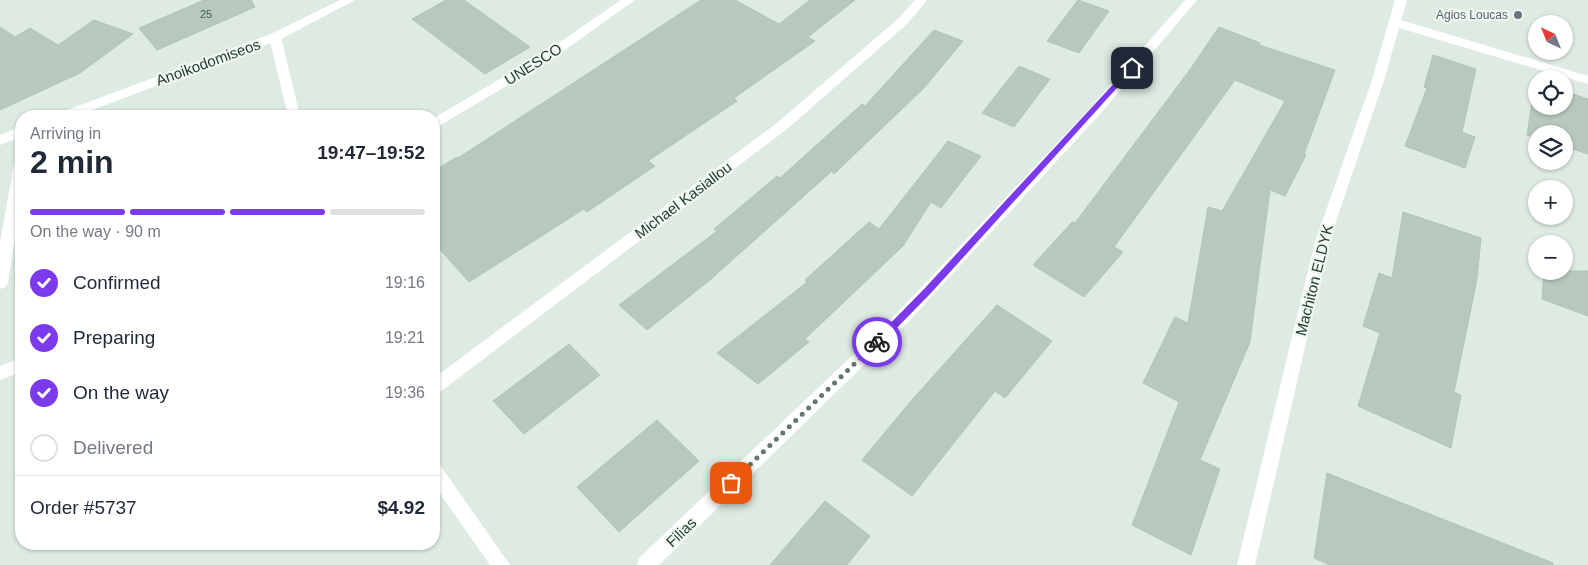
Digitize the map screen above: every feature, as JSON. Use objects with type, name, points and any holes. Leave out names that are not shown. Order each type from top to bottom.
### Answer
[{"type":"street","name":"Anoikodomiseos","points":[[80,110],[275,37],[349,0]]},
{"type":"street","name":"UNESCO","points":[[440,120],[551,54],[629,0]]},
{"type":"street","name":"Michael Kasiallou","points":[[440,382],[782,126],[903,21],[921,0]]},
{"type":"street","name":"Filias","points":[[646,565],[902,318],[1096,109],[1191,0]]},
{"type":"street","name":"Machiton ELDYK","points":[[1246,565],[1322,242],[1378,80],[1400,0]]},
{"type":"street","points":[[1393,22],[1588,80]]},
{"type":"street","points":[[275,37],[293,110]]},
{"type":"street","points":[[0,140],[15,134]]},
{"type":"street","points":[[0,283],[15,198]]},
{"type":"street","points":[[0,373],[15,367]]},
{"type":"street","points":[[440,479],[501,565]]},
{"type":"building","points":[[204,0],[251,0],[255,7],[157,50],[139,28]]},
{"type":"building","points":[[446,0],[464,0],[530,47],[485,74],[412,19]]},
{"type":"building","points":[[701,0],[735,0],[779,24],[810,0],[855,0],[808,37],[815,41],[734,98],[737,101],[648,161],[655,166],[587,212],[584,209],[469,282],[440,250],[440,167],[458,158]]},
{"type":"building","points":[[1078,0],[1109,11],[1079,53],[1047,41]]},
{"type":"building","points":[[94,20],[133,34],[80,73],[0,110],[0,27],[15,37],[30,28],[58,45]]},
{"type":"building","points":[[1219,27],[1260,43],[1259,45],[1335,70],[1304,154],[1306,155],[1285,196],[1270,190],[1250,342],[1200,460],[1220,469],[1191,555],[1132,525],[1179,402],[1143,383],[1175,317],[1188,323],[1208,207],[1222,211],[1285,101],[1235,80],[1114,247],[1123,252],[1084,297],[1033,265],[1072,222],[1075,223],[1189,71]]},
{"type":"building","points":[[934,30],[963,41],[924,88],[834,174],[832,171],[710,280],[647,330],[619,305],[717,231],[714,229],[777,176],[780,178],[862,104],[865,106]]},
{"type":"building","points":[[1433,55],[1476,69],[1462,132],[1475,137],[1465,168],[1405,146],[1427,88],[1424,87]]},
{"type":"building","points":[[1019,66],[1050,79],[1014,127],[982,113]]},
{"type":"building","points":[[1573,94],[1588,99],[1588,154],[1573,149],[1573,125],[1529,125],[1530,115],[1573,115]]},
{"type":"building","points":[[948,141],[981,156],[941,208],[931,202],[903,246],[805,339],[809,342],[758,384],[717,353],[807,282],[805,280],[869,222],[879,229]]},
{"type":"building","points":[[1403,212],[1481,238],[1477,279],[1454,392],[1461,395],[1451,448],[1358,406],[1380,333],[1363,326],[1379,273],[1392,278]]},
{"type":"building","points":[[1573,271],[1588,271],[1588,316],[1542,299],[1543,280],[1573,280]]},
{"type":"building","points":[[997,305],[1052,341],[1005,398],[995,391],[912,496],[862,460],[911,401]]},
{"type":"building","points":[[569,344],[600,375],[524,434],[493,401]]},
{"type":"building","points":[[657,420],[699,461],[619,532],[577,487]]},
{"type":"building","points":[[1327,473],[1553,563],[1553,565],[1330,565],[1314,558]]},
{"type":"building","points":[[825,501],[870,536],[847,565],[770,565]]},
{"type":"way so far","points":[[731,483],[877,342]]},
{"type":"place","name":"Agios Loucas","points":[[1518,15]]},
{"type":"route","points":[[877,342],[902,318],[1132,68]]}]
